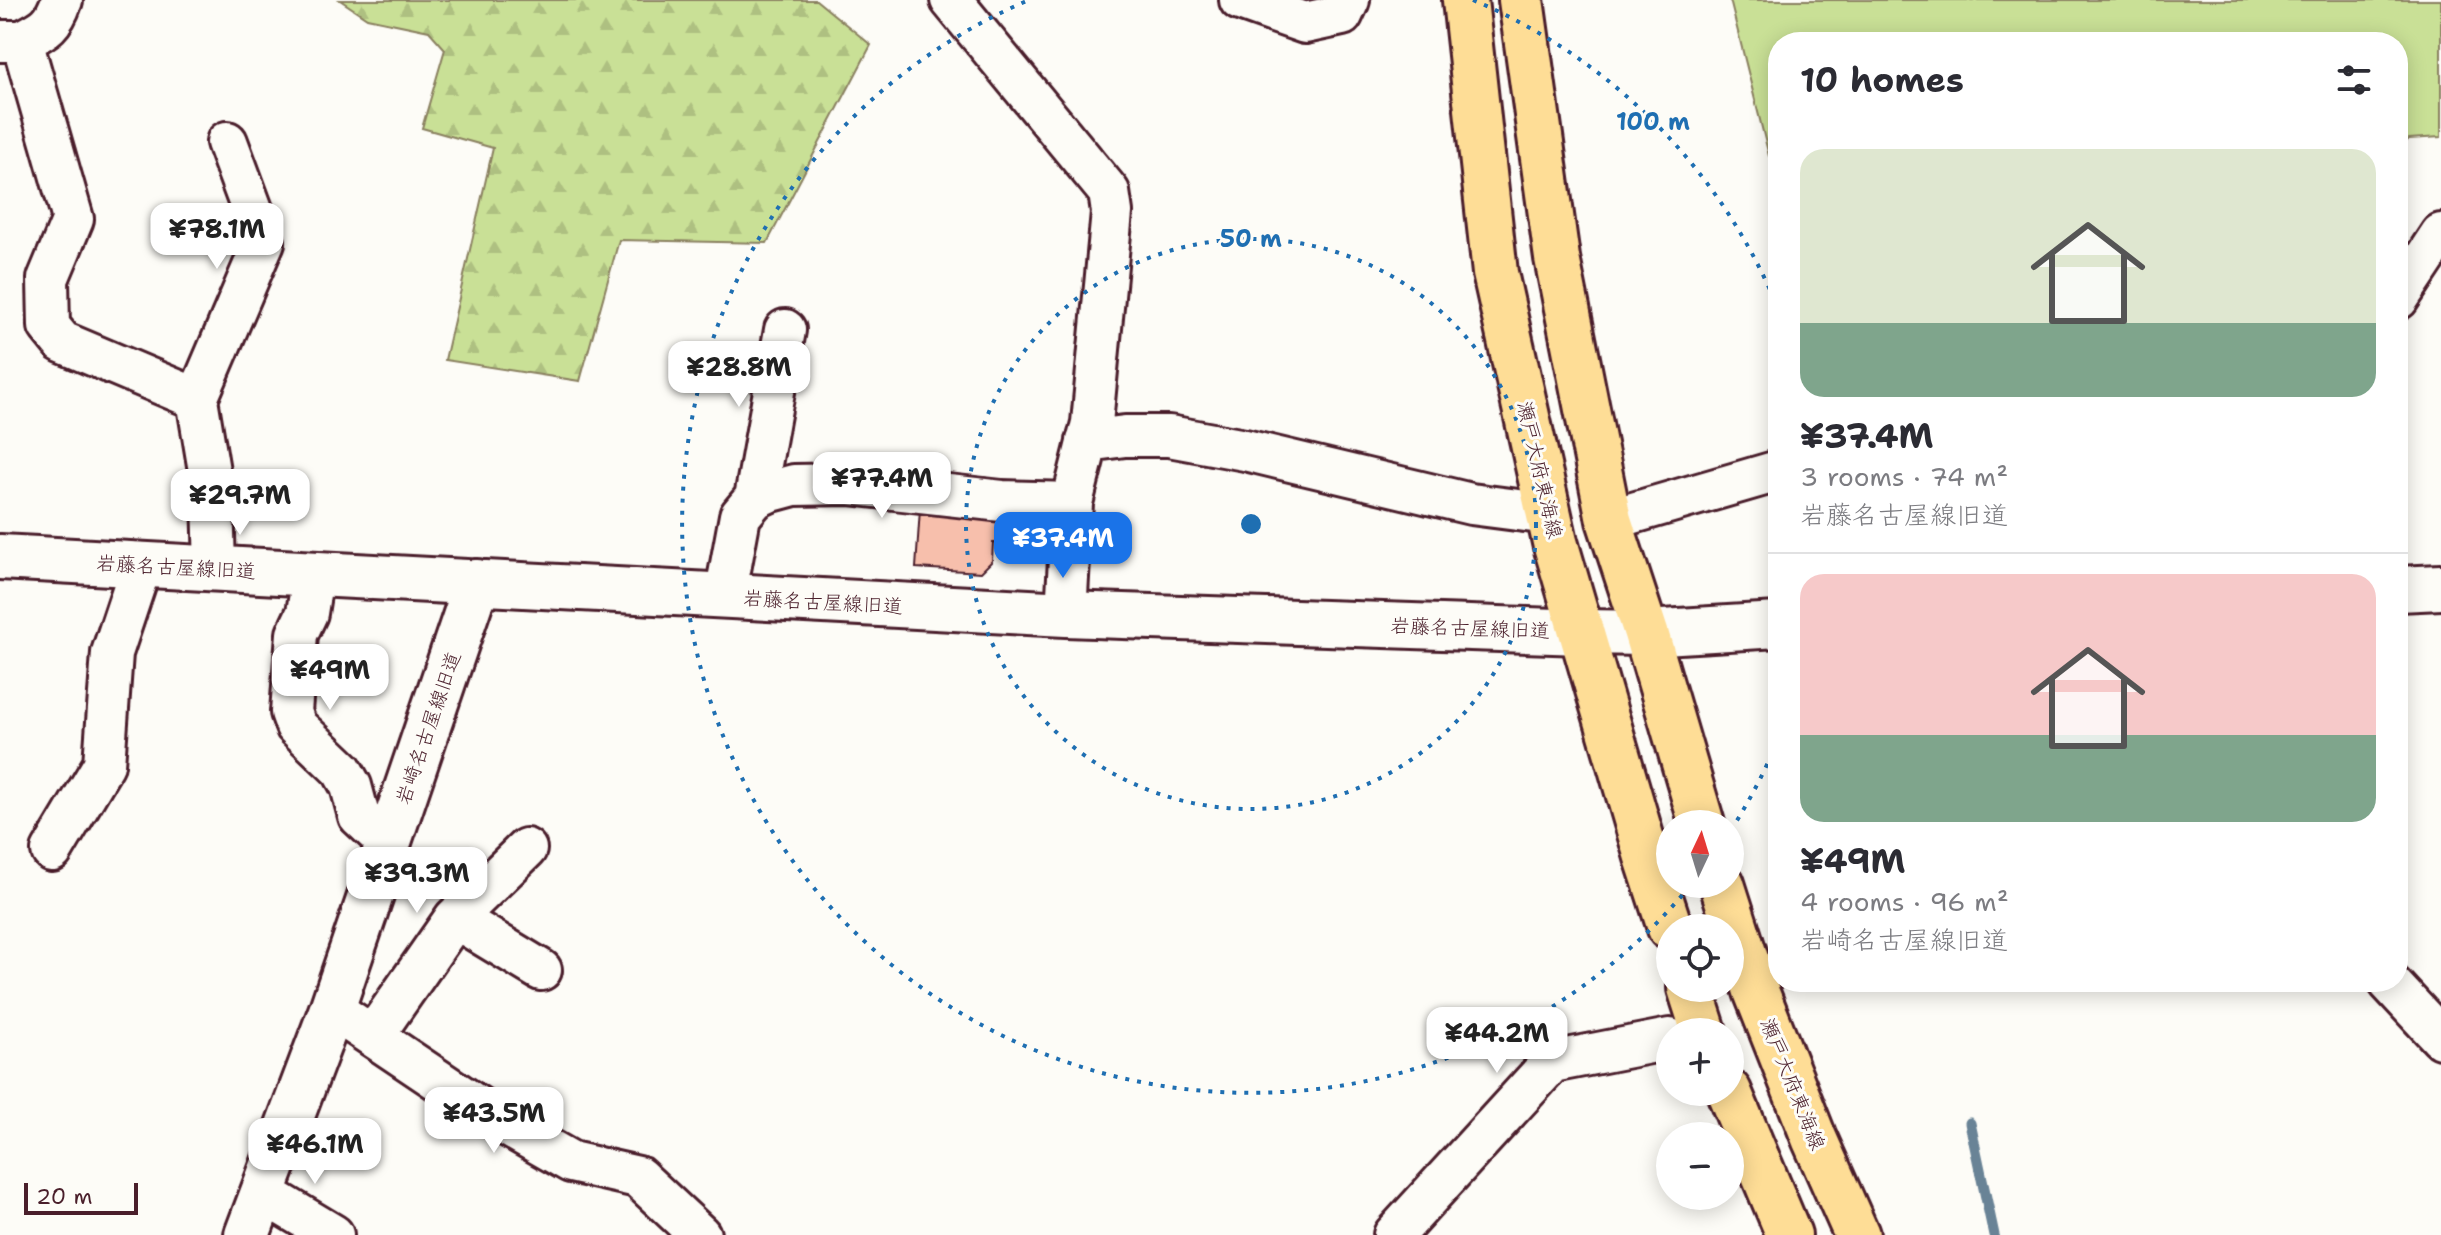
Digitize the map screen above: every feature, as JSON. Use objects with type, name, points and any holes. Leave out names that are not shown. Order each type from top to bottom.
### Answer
[{"type":"main road","name":"瀬戸大府東海線","points":[[1465,0],[1495,273],[1555,542],[1665,914]]},
{"type":"main road","points":[[1521,0],[1557,258],[1609,520],[1698,810]]},
{"type":"main road","name":"瀬戸大府東海線","points":[[1726,898],[1756,991],[1814,1138],[1857,1235]]},
{"type":"main road","points":[[1735,1106],[1789,1235]]},
{"type":"street","points":[[62,0],[50,26],[11,41],[73,219],[48,279],[49,326],[62,342],[197,399]]},
{"type":"street","points":[[951,0],[1109,192],[1112,212],[1092,423],[1072,503],[1066,614]]},
{"type":"street","points":[[1240,0],[1305,23],[1342,15],[1349,0]]},
{"type":"street","points":[[215,570],[213,495],[197,399],[264,242],[227,142]]},
{"type":"street","points":[[2408,284],[2441,234]]},
{"type":"street","points":[[755,498],[785,330]]},
{"type":"street","points":[[1087,441],[1125,436],[1169,436],[1245,450],[1471,504],[1549,514]]},
{"type":"street","points":[[1609,520],[1768,474]]},
{"type":"street","points":[[725,597],[740,516],[755,498],[768,492],[794,485],[849,484],[1002,501],[1072,503]]},
{"type":"street","name":"岩藤名古屋線旧道","points":[[0,557],[1066,614],[1583,632],[1646,633],[1768,626]]},
{"type":"street","points":[[52,851],[104,764],[112,653],[141,566]]},
{"type":"street","points":[[313,575],[307,613],[297,634],[291,712],[296,726],[342,770],[351,786],[359,816],[389,844]]},
{"type":"street","name":"岩崎名古屋線旧道","points":[[247,1235],[332,1009],[477,582]]},
{"type":"street","points":[[2408,589],[2441,587]]},
{"type":"street","points":[[373,1036],[455,918],[526,849]]},
{"type":"street","points":[[455,918],[541,970]]},
{"type":"street","points":[[2398,992],[2441,1038]]},
{"type":"street","points":[[332,1009],[499,1121],[571,1162],[638,1177],[700,1235]]},
{"type":"street","points":[[1394,1235],[1552,1062],[1656,1042]]},
{"type":"street","points":[[263,1193],[333,1235]]},
{"type":"green space","points":[[340,0],[816,0],[871,45],[767,243],[619,240],[580,381],[445,360],[493,148],[422,128],[445,49],[429,31],[367,18]]},
{"type":"green space","points":[[1730,0],[2441,0],[2441,137],[2408,140],[2408,32],[1768,32],[1768,152]]},
{"type":"building","points":[[920,509],[1054,518],[1053,543],[993,543],[992,561],[981,572],[916,568]]},
{"type":"waterway","points":[[1970,1123],[1994,1235]]}]
